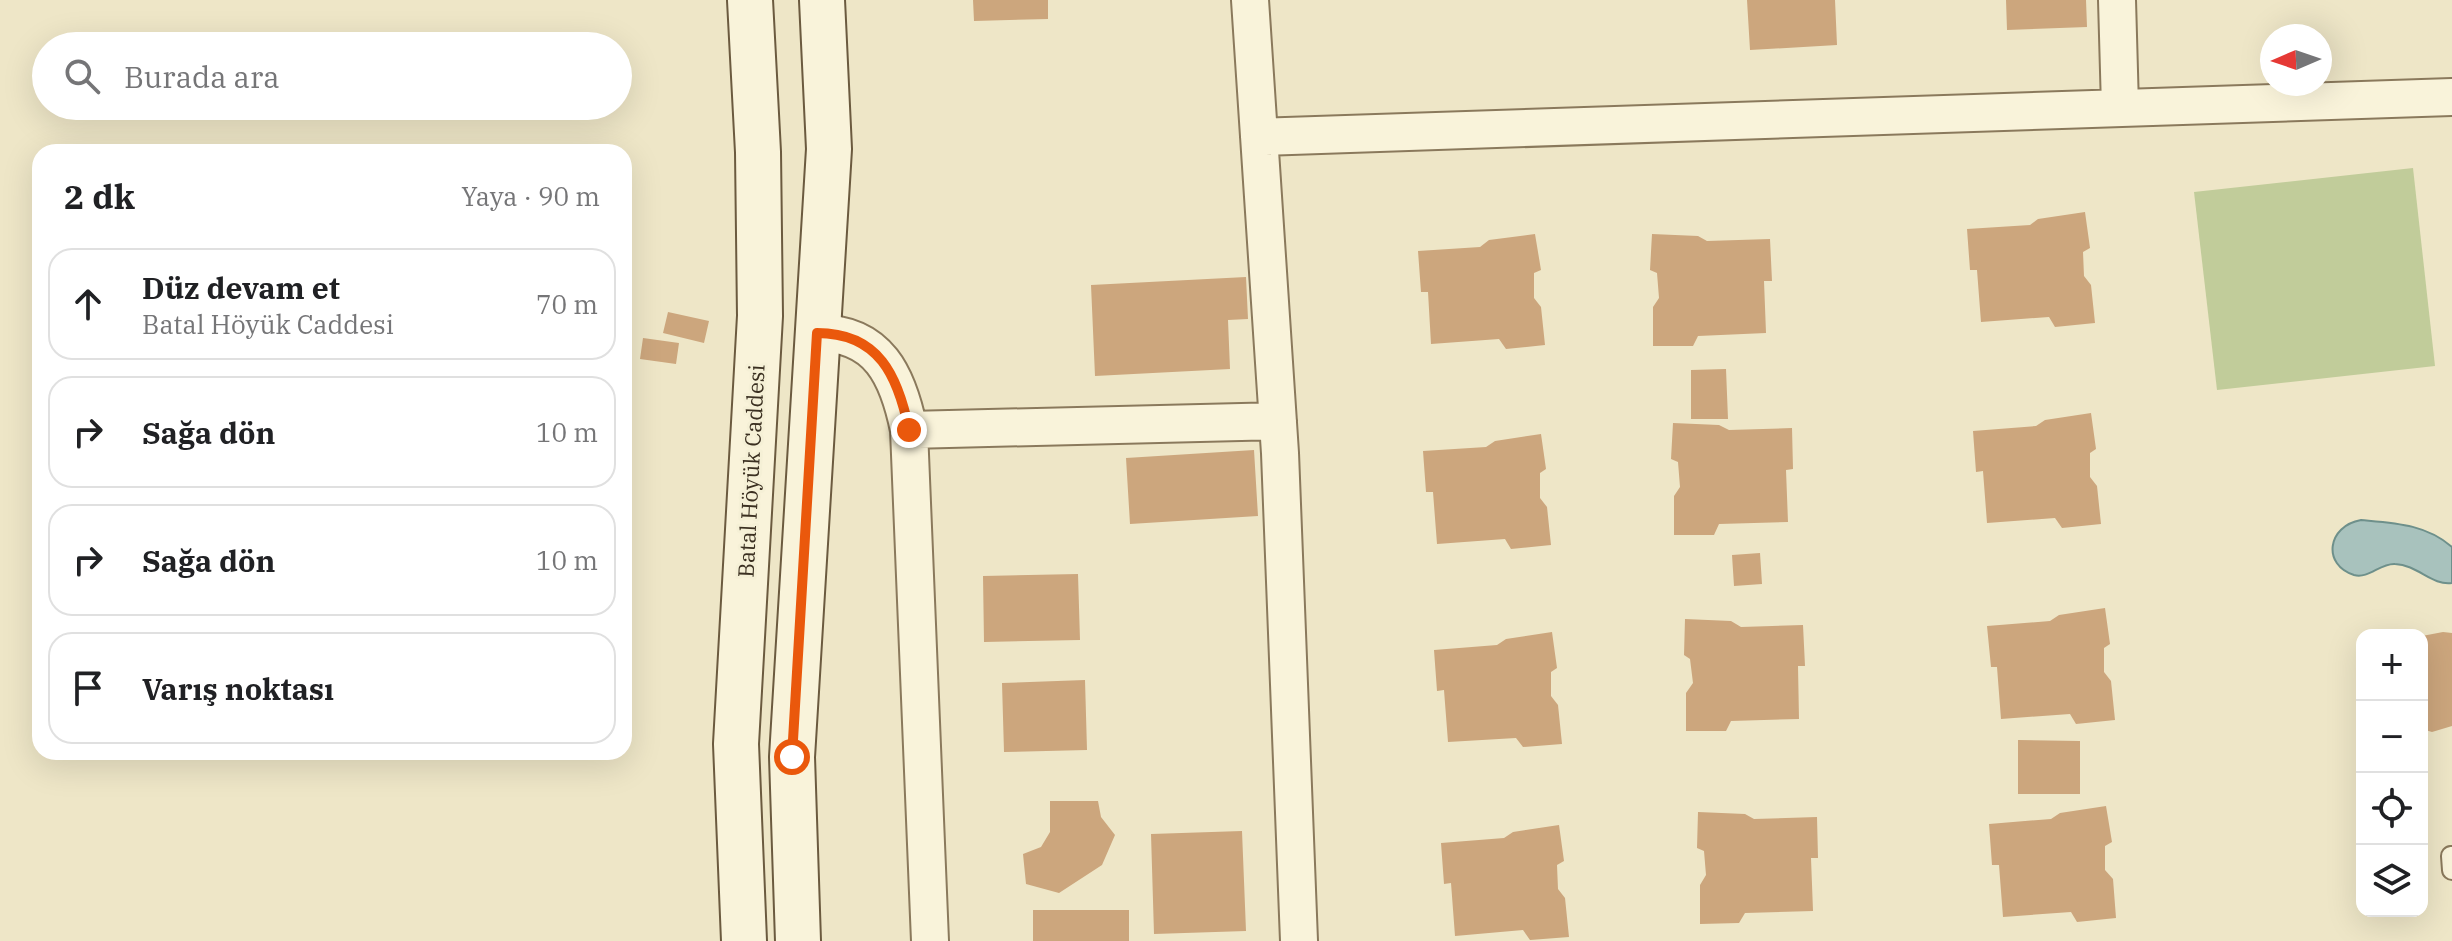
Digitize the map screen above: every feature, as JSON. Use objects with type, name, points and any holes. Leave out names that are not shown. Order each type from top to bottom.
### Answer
[{"type":"main road","name":"Batal Höyük Caddesi","points":[[744,941],[736,744],[760,316],[758,152],[750,0]]},
{"type":"main road","points":[[798,941],[792,757],[829,149],[822,0]]},
{"type":"street","points":[[1250,0],[1278,421],[1299,941]]},
{"type":"street","points":[[2117,0],[2120,107]]},
{"type":"street","points":[[1259,137],[2452,97]]},
{"type":"street","points":[[817,333],[850,338],[869,347],[884,361],[904,404],[909,430],[930,941]]},
{"type":"street","points":[[909,430],[1278,421]]},
{"type":"lane","points":[[2451,856],[2452,870]]},
{"type":"green space","points":[[2413,168],[2435,366],[2217,390],[2194,192]]},
{"type":"water","points":[[2361,520],[2409,526],[2442,539],[2452,547],[2452,583],[2438,581],[2395,564],[2359,576],[2344,570],[2333,555],[2335,537],[2350,524]]},
{"type":"building","points":[[973,0],[1048,0],[1048,19],[974,21]]},
{"type":"building","points":[[1747,0],[1835,0],[1837,45],[1750,50]]},
{"type":"building","points":[[2006,0],[2086,0],[2087,27],[2007,30]]},
{"type":"building","points":[[2085,212],[2090,248],[2083,252],[2084,276],[2091,285],[2095,323],[2055,327],[2049,317],[1981,322],[1977,270],[1970,270],[1967,229],[2030,225],[2038,219]]},
{"type":"building","points":[[1535,234],[1541,270],[1534,273],[1534,298],[1541,307],[1545,345],[1506,349],[1499,339],[1431,344],[1428,292],[1421,292],[1418,251],[1480,247],[1489,240]]},
{"type":"building","points":[[1652,234],[1698,236],[1707,241],[1770,239],[1772,281],[1764,281],[1766,333],[1698,336],[1693,346],[1653,346],[1653,307],[1659,298],[1657,273],[1650,270]]},
{"type":"building","points":[[1246,277],[1248,319],[1228,320],[1230,369],[1095,376],[1091,285]]},
{"type":"building","points":[[668,312],[709,321],[704,343],[663,333]]},
{"type":"building","points":[[643,338],[679,343],[676,364],[640,359]]},
{"type":"building","points":[[1726,369],[1728,419],[1691,419],[1691,370]]},
{"type":"building","points":[[2091,413],[2096,449],[2090,453],[2090,477],[2097,486],[2101,524],[2062,528],[2055,518],[1987,523],[1983,471],[1976,472],[1973,431],[2036,426],[2045,420]]},
{"type":"building","points":[[1673,423],[1719,425],[1729,430],[1792,428],[1793,469],[1786,470],[1788,522],[1719,524],[1714,535],[1674,535],[1674,496],[1680,487],[1678,462],[1671,459]]},
{"type":"building","points":[[1541,434],[1546,469],[1540,473],[1540,498],[1547,507],[1551,545],[1511,549],[1505,539],[1437,544],[1433,492],[1426,492],[1423,451],[1486,447],[1495,441]]},
{"type":"building","points":[[1254,450],[1258,516],[1130,524],[1126,458]]},
{"type":"building","points":[[1760,553],[1762,584],[1734,586],[1732,555]]},
{"type":"building","points":[[1078,574],[1080,640],[984,642],[983,576]]},
{"type":"building","points":[[2105,608],[2110,644],[2104,648],[2104,672],[2111,681],[2115,720],[2076,724],[2070,714],[2001,719],[1997,667],[1991,667],[1987,626],[2050,621],[2059,615]]},
{"type":"building","points":[[1685,619],[1731,621],[1741,627],[1803,625],[1805,666],[1798,666],[1799,719],[1731,721],[1726,731],[1686,731],[1686,693],[1693,683],[1690,659],[1684,655]]},
{"type":"building","points":[[1552,632],[1557,668],[1551,672],[1551,696],[1558,705],[1562,744],[1523,747],[1516,738],[1448,742],[1444,690],[1437,691],[1434,650],[1497,645],[1506,639]]},
{"type":"building","points":[[2452,633],[2452,726],[2432,732],[2428,731],[2428,635]]},
{"type":"building","points":[[1085,680],[1087,750],[1004,752],[1002,683]]},
{"type":"building","points":[[2018,740],[2080,741],[2080,794],[2018,794]]},
{"type":"building","points":[[1050,801],[1098,801],[1101,817],[1115,835],[1102,865],[1059,893],[1026,884],[1023,854],[1041,847],[1050,832]]},
{"type":"building","points":[[2106,806],[2112,842],[2105,846],[2105,870],[2113,879],[2116,918],[2077,922],[2071,912],[2003,917],[1999,865],[1992,865],[1989,824],[2051,819],[2060,813]]},
{"type":"building","points":[[1698,812],[1745,814],[1754,819],[1817,817],[1818,858],[1811,858],[1813,911],[1745,913],[1739,923],[1700,924],[1700,885],[1706,875],[1704,851],[1697,848]]},
{"type":"building","points":[[1559,825],[1564,861],[1557,865],[1558,889],[1565,898],[1569,937],[1530,940],[1523,930],[1455,936],[1451,883],[1444,884],[1441,843],[1504,838],[1513,832]]},
{"type":"building","points":[[1242,831],[1246,931],[1154,934],[1151,834]]},
{"type":"building","points":[[1033,910],[1129,910],[1129,941],[1033,941]]},
{"type":"route","points":[[792,757],[817,333],[850,338],[869,347],[884,361],[904,404],[909,430]]}]
